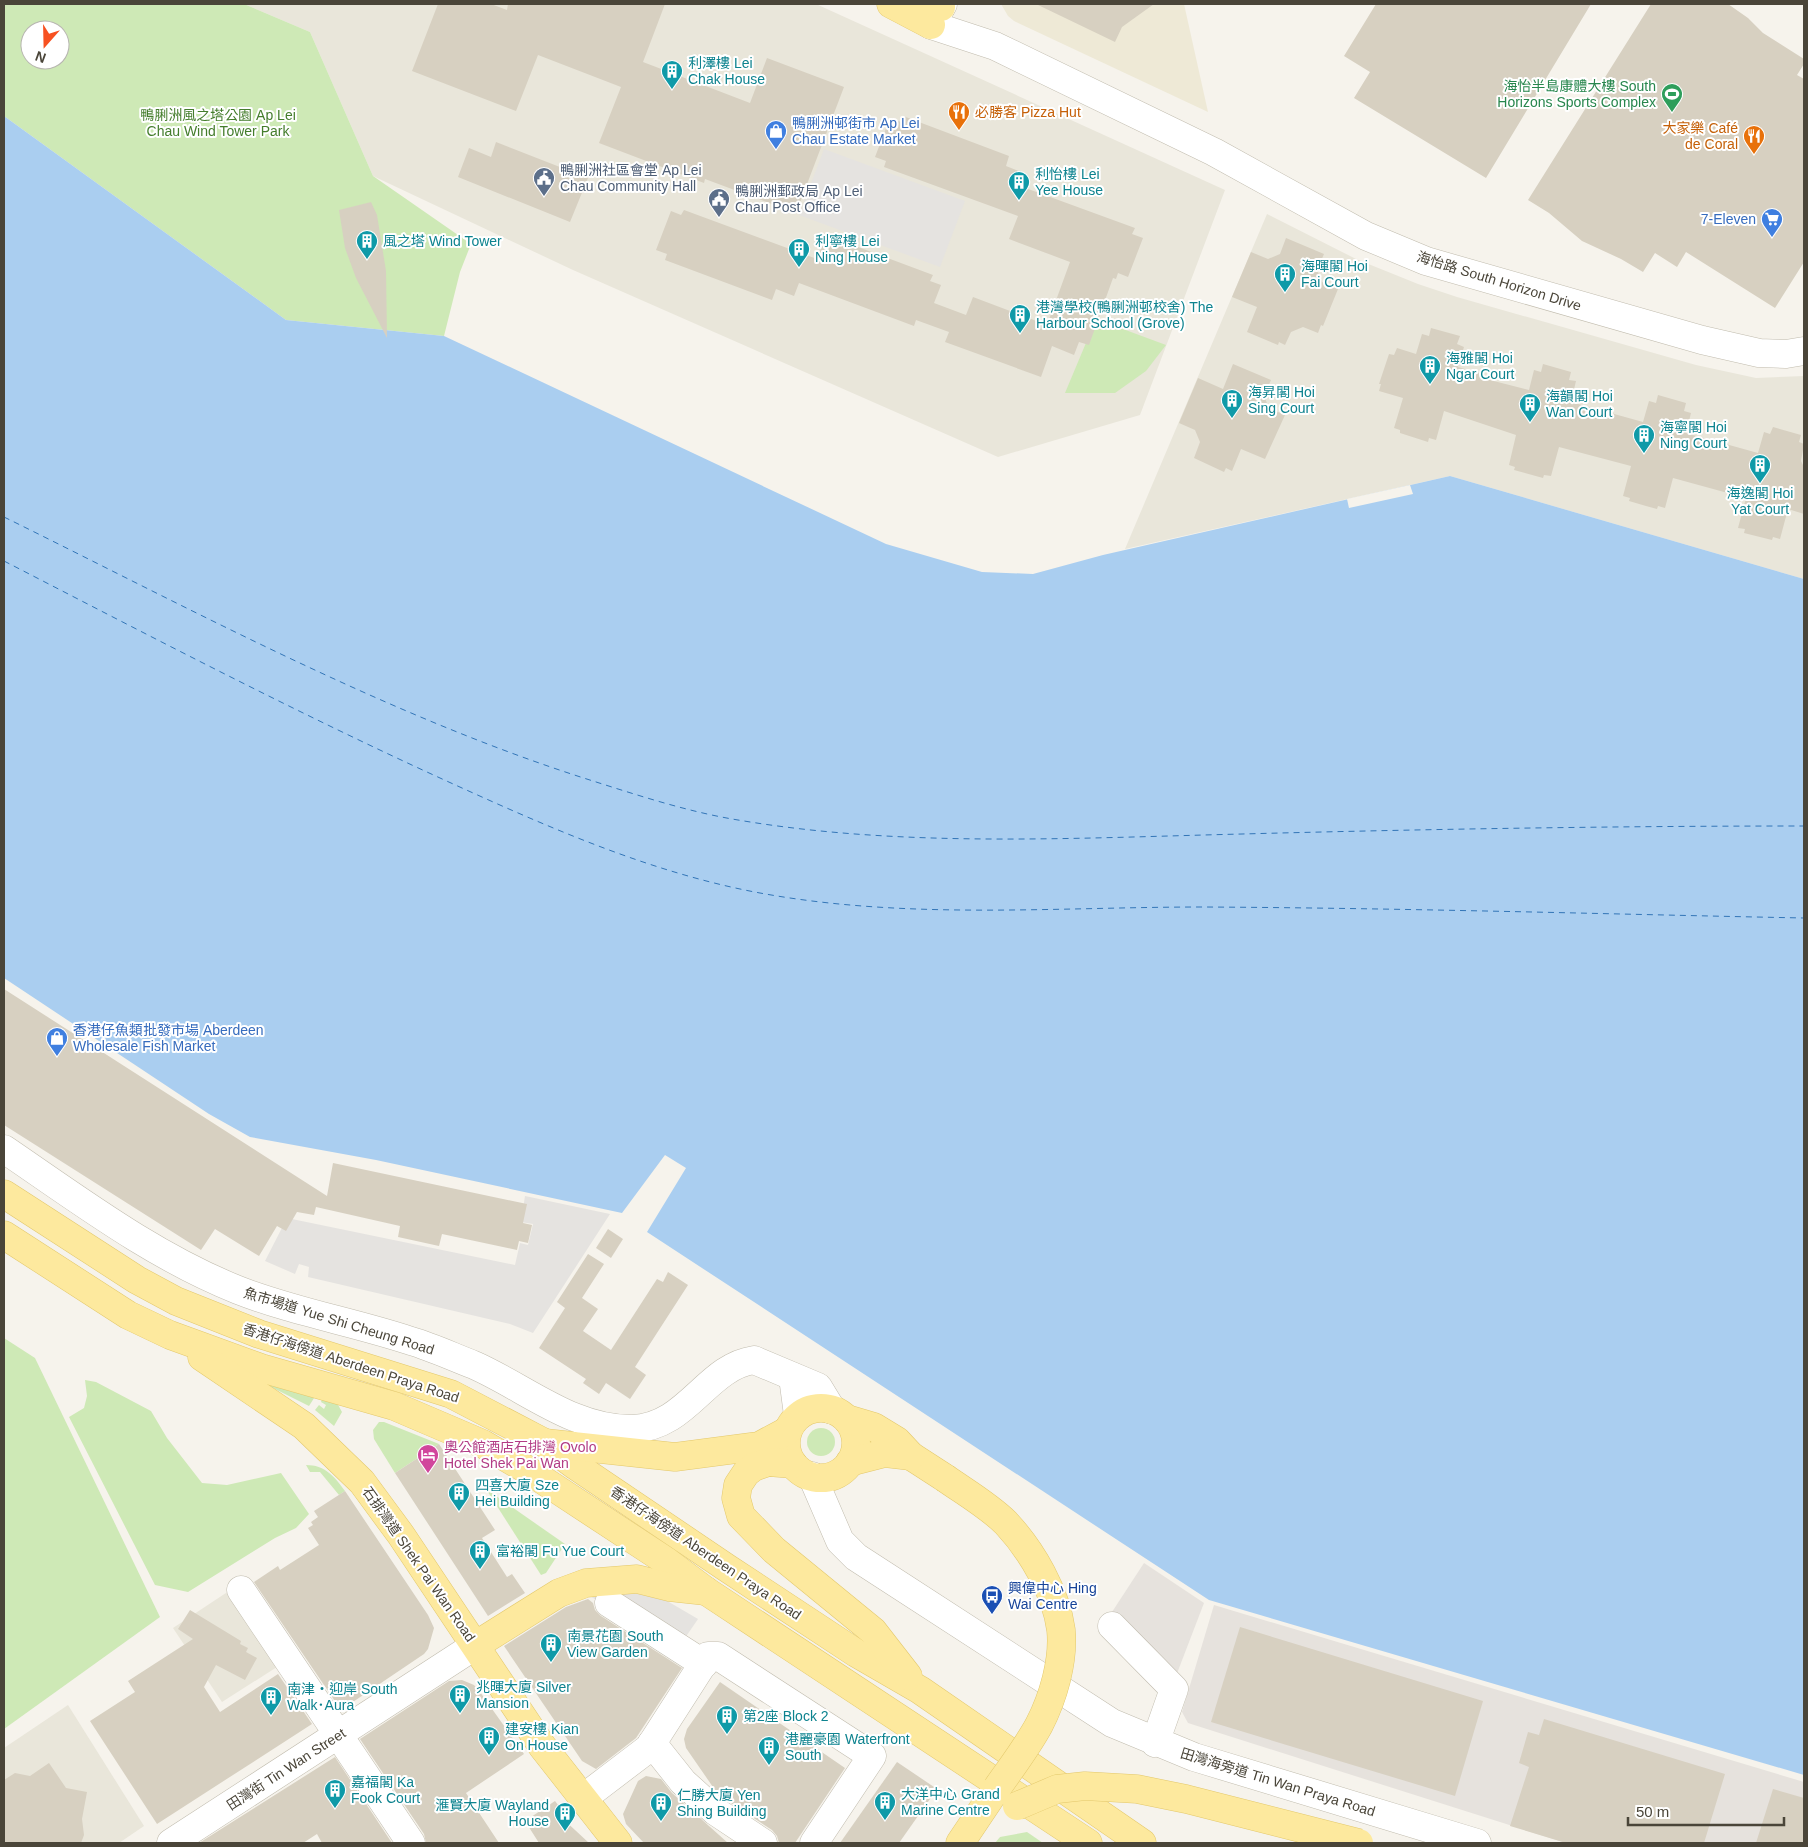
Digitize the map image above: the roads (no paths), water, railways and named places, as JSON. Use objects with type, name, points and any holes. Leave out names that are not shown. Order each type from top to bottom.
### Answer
[{"type":"main road","points":[[891,4],[938,10]]},
{"type":"main road","name":"香港仔海傍道 Aberdeen Praya Road","points":[[4,1194],[137,1280],[176,1300],[259,1334],[452,1394],[545,1443],[727,1568],[856,1653],[920,1690],[1142,1843]]},
{"type":"main road","name":"香港仔海傍道 Aberdeen Praya Road","points":[[4,1235],[128,1314],[170,1335],[260,1368],[394,1406],[483,1444],[526,1469],[672,1565],[706,1591],[1088,1843]]},
{"type":"main road","name":"石排灣道 Shek Pai Wan Road","points":[[170,1335],[304,1426],[352,1472],[377,1501],[476,1645],[542,1746],[618,1843]]},
{"type":"main road","points":[[545,1443],[675,1457],[759,1446],[818,1408],[874,1427],[897,1441],[912,1456],[1004,1522],[1022,1542],[1035,1563],[1055,1605],[1061,1631],[1059,1663],[1051,1696],[1039,1725],[963,1838]]},
{"type":"main road","points":[[822,1469],[854,1453],[856,1439],[852,1428],[839,1414]]},
{"type":"main road","points":[[793,1423],[785,1442],[787,1453],[822,1469]]},
{"type":"main road","points":[[912,1456],[884,1454],[822,1469],[768,1462],[754,1467],[746,1473],[738,1485],[736,1498],[740,1516],[774,1550],[873,1631],[920,1690]]},
{"type":"main road","points":[[476,1645],[559,1593],[586,1583],[637,1579],[669,1587],[706,1591]]},
{"type":"main road","points":[[963,1838],[1017,1806],[1057,1789],[1093,1787],[1137,1789],[1186,1799],[1359,1843]]},
{"type":"street","name":"海怡路 South Horizon Drive","points":[[938,10],[995,46],[1214,152],[1366,236],[1426,261],[1702,340],[1759,352],[1786,354],[1804,351]]},
{"type":"street","name":"魚市場道 Yue Shi Cheung Road","points":[[4,1149],[161,1254],[236,1289],[326,1318],[411,1341],[476,1366],[557,1410],[600,1425],[632,1429],[651,1426],[668,1419],[689,1404],[720,1375],[744,1362],[754,1360],[818,1387],[839,1414]]},
{"type":"street","points":[[793,1378],[797,1394],[793,1423]]},
{"type":"street","name":"田灣海旁道 Tin Wan Praya Road","points":[[822,1469],[829,1495],[828,1511],[840,1541],[856,1557],[1112,1723],[1155,1743],[1477,1843]]},
{"type":"street","points":[[241,1590],[411,1843]]},
{"type":"street","points":[[608,1603],[704,1664]]},
{"type":"street","points":[[1112,1626],[1174,1689],[1155,1743]]},
{"type":"street","name":"田灣街 Tin Wan Street","points":[[171,1843],[476,1645]]},
{"type":"street","points":[[582,1799],[632,1762],[652,1743],[708,1656],[718,1656],[872,1756],[814,1843]]},
{"type":"street","points":[[652,1743],[683,1782],[715,1812],[763,1843]]},
{"type":"water","points":[[4,116],[286,320],[444,336],[886,544],[982,572],[1033,574],[1103,555],[1450,476],[1804,579],[1804,1775],[1209,1600],[647,1232],[686,1168],[665,1155],[622,1213],[376,1160],[250,1137],[209,1114],[4,978]]},
{"type":"place","name":"利澤樓 Lei Chak House","points":[[672,90]]},
{"type":"place","name":"海怡半島康體大樓 South Horizons Sports Complex","points":[[1672,113]]},
{"type":"place","name":"必勝客 Pizza Hut","points":[[959,131]]},
{"type":"place","name":"鴨脷洲邨街市 Ap Lei Chau Estate Market","points":[[776,150]]},
{"type":"place","name":"大家樂 Café de Coral","points":[[1754,155]]},
{"type":"place","name":"鴨脷洲社區會堂 Ap Lei Chau Community Hall","points":[[544,197]]},
{"type":"place","name":"利怡樓 Lei Yee House","points":[[1019,201]]},
{"type":"place","name":"鴨脷洲郵政局 Ap Lei Chau Post Office","points":[[719,218]]},
{"type":"place","name":"7-Eleven","points":[[1772,238]]},
{"type":"place","name":"風之塔 Wind Tower","points":[[367,260]]},
{"type":"place","name":"利寧樓 Lei Ning House","points":[[799,268]]},
{"type":"place","name":"海暉閣 Hoi Fai Court","points":[[1285,293]]},
{"type":"place","name":"港灣學校(鴨脷洲邨校舍) The Harbour School (Grove)","points":[[1020,334]]},
{"type":"place","name":"海雅閣 Hoi Ngar Court","points":[[1430,385]]},
{"type":"place","name":"海昇閣 Hoi Sing Court","points":[[1232,419]]},
{"type":"place","name":"海韻閣 Hoi Wan Court","points":[[1530,423]]},
{"type":"place","name":"海寧閣 Hoi Ning Court","points":[[1644,454]]},
{"type":"place","name":"海逸閣 Hoi Yat Court","points":[[1760,484]]},
{"type":"place","name":"香港仔魚類批發市場 Aberdeen Wholesale Fish Market","points":[[57,1057]]},
{"type":"place","name":"奧公館酒店石排灣 Ovolo Hotel Shek Pai Wan","points":[[428,1474]]},
{"type":"place","name":"四喜大廈 Sze Hei Building","points":[[459,1512]]},
{"type":"place","name":"富裕閣 Fu Yue Court","points":[[480,1570]]},
{"type":"place","name":"興偉中心 Hing Wai Centre","points":[[992,1615]]},
{"type":"place","name":"南景花園 South View Garden","points":[[551,1663]]},
{"type":"place","name":"兆暉大廈 Silver Mansion","points":[[460,1714]]},
{"type":"place","name":"南津‧迎岸 South Walk･Aura","points":[[271,1716]]},
{"type":"place","name":"第2座 Block 2","points":[[727,1735]]},
{"type":"place","name":"建安樓 Kian On House","points":[[489,1756]]},
{"type":"place","name":"港麗豪園 Waterfront South","points":[[769,1766]]},
{"type":"place","name":"嘉福閣 Ka Fook Court","points":[[335,1809]]},
{"type":"place","name":"大洋中心 Grand Marine Centre","points":[[885,1821]]},
{"type":"place","name":"仁勝大廈 Yen Shing Building","points":[[661,1822]]},
{"type":"place","name":"滙賢大廈 Wayland House","points":[[565,1832]]},
{"type":"park label","name":"鴨脷洲風之塔公園 Ap Lei Chau Wind Tower Park","points":[[218,124]]}]
